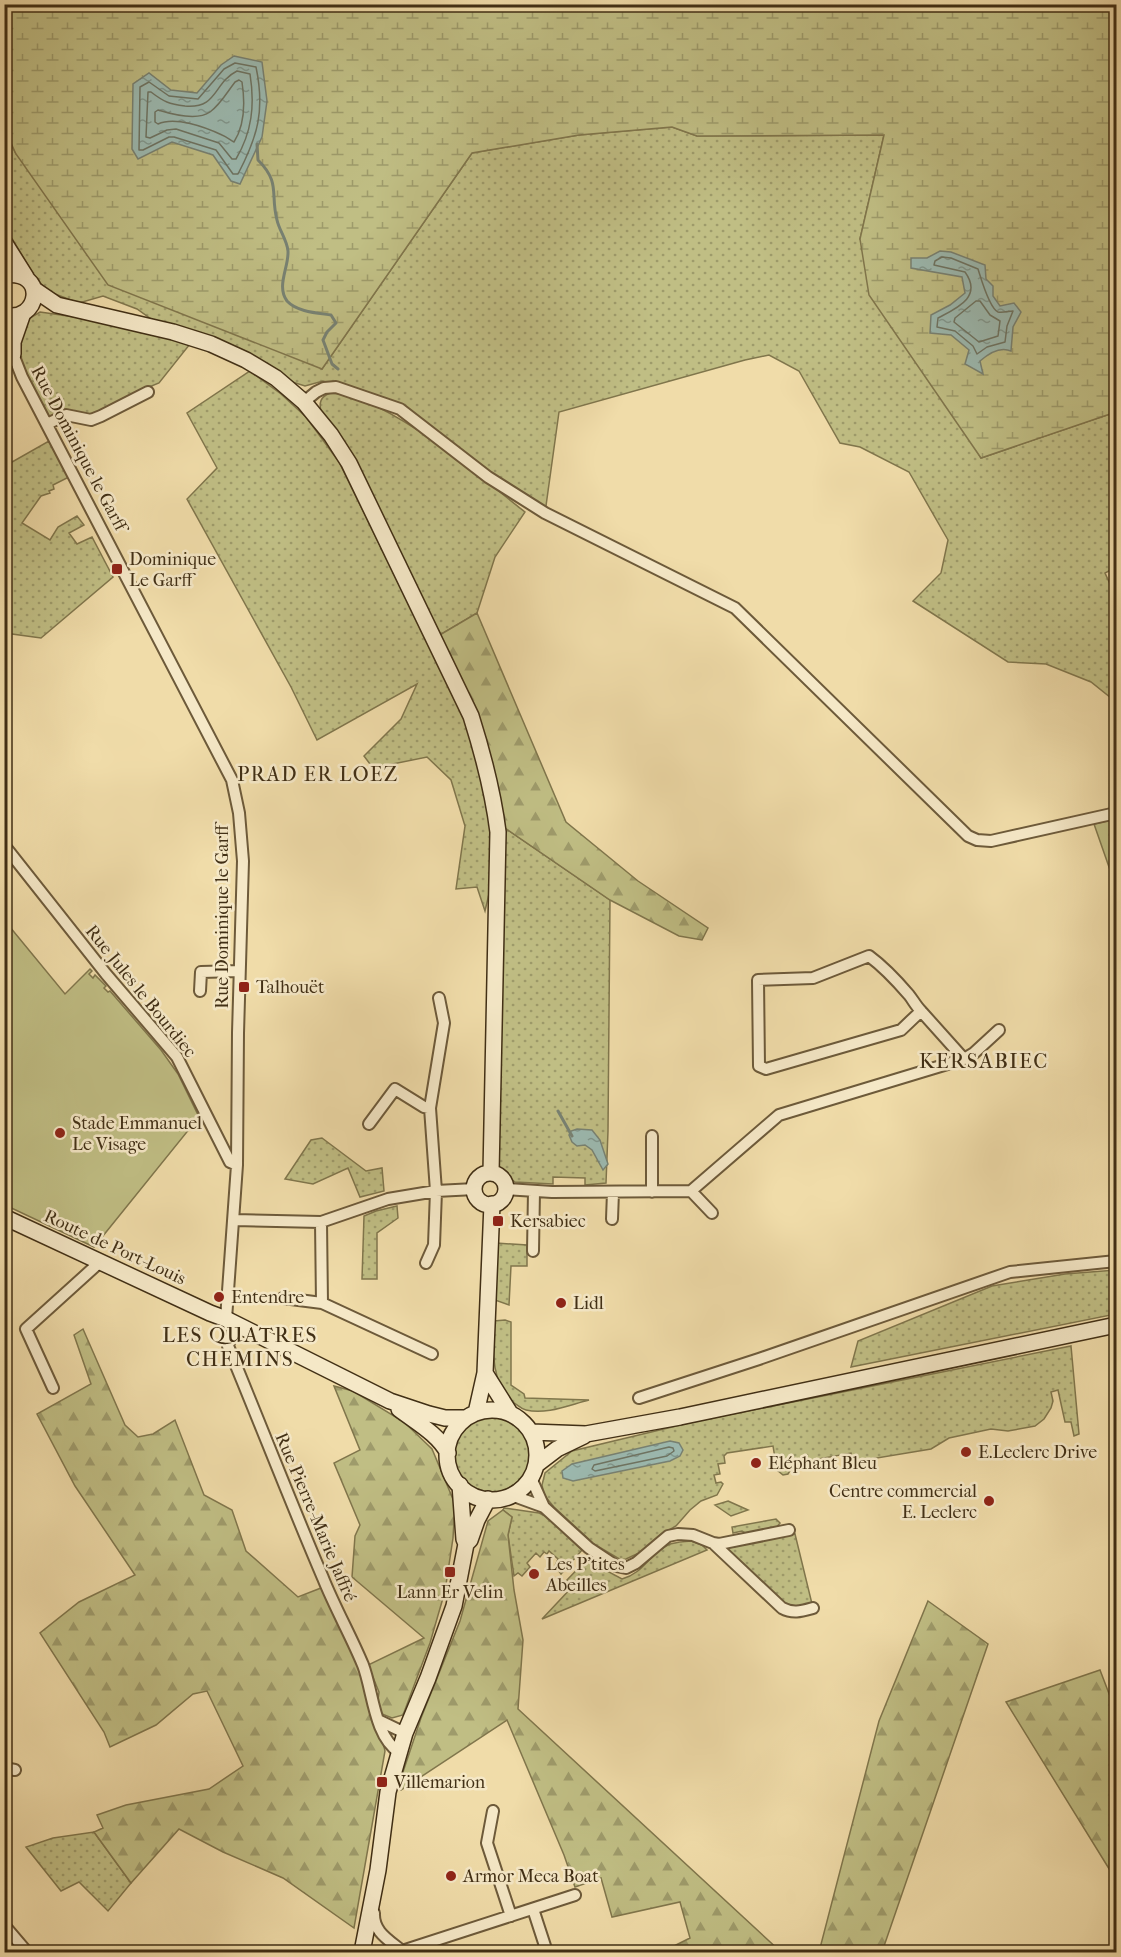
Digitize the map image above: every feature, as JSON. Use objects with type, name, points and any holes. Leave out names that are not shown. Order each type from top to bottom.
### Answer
[{"type":"main road","points":[[5,243],[5,275],[16,274],[26,277]]},
{"type":"main road","points":[[5,243],[32,284],[35,298],[27,310],[10,353]]},
{"type":"main road","points":[[34,290],[57,305],[173,332],[211,344],[246,360],[266,372],[304,402],[331,435],[349,463],[471,716],[485,758],[494,796],[498,832],[491,1173]]},
{"type":"main road","points":[[10,353],[4,315],[9,316],[27,310],[57,305]]},
{"type":"main road","points":[[491,1173],[501,1177],[506,1189],[500,1201],[487,1204],[480,1200],[475,1189],[482,1175],[491,1173]]},
{"type":"main road","points":[[492,1204],[485,1373],[471,1415],[453,1433],[448,1454],[454,1478],[471,1494],[488,1499],[500,1499],[522,1488],[533,1471],[557,1449],[586,1434]]},
{"type":"main road","name":"Route de Port-Louis","points":[[4,1217],[230,1322],[390,1401],[445,1418],[471,1415]]},
{"type":"main road","points":[[531,1432],[586,1434],[680,1417],[1116,1325]]},
{"type":"main road","points":[[485,1373],[510,1413]]},
{"type":"main road","name":"Route de Port-Louis","points":[[390,1401],[430,1432],[444,1446],[448,1454]]},
{"type":"main road","points":[[471,1415],[493,1410],[510,1413],[522,1421],[531,1432],[536,1448],[533,1471]]},
{"type":"main road","points":[[364,1949],[375,1890],[388,1792],[405,1733],[429,1678],[454,1606],[466,1544],[460,1485]]},
{"type":"main road","points":[[466,1544],[470,1540],[488,1499]]},
{"type":"street","name":"Rue Dominique le Garff","points":[[10,353],[232,780],[239,813],[243,861],[239,971],[237,1165],[230,1322]]},
{"type":"street","points":[[304,402],[324,388],[336,387],[400,409],[488,477],[545,513],[735,608],[968,836],[977,840],[991,841],[1116,813]]},
{"type":"street","points":[[46,424],[66,415],[91,420],[148,392]]},
{"type":"street","name":"Rue Jules le Bourdiec","points":[[4,845],[106,974],[177,1057],[230,1162],[237,1165]]},
{"type":"street","points":[[921,1011],[901,1030],[766,1069],[759,1066],[758,980],[813,978],[869,956],[880,964],[910,996],[964,1059]]},
{"type":"street","points":[[200,991],[201,972],[239,971]]},
{"type":"street","points":[[426,1263],[434,1245],[436,1191],[429,1108],[444,1023],[439,998]]},
{"type":"street","points":[[506,1189],[613,1192],[691,1191],[779,1115],[964,1059],[999,1030]]},
{"type":"street","points":[[369,1124],[395,1089],[429,1108]]},
{"type":"street","points":[[652,1136],[652,1192]]},
{"type":"street","points":[[234,1220],[321,1222],[388,1199],[436,1191],[475,1189]]},
{"type":"street","points":[[533,1251],[534,1191]]},
{"type":"street","points":[[691,1191],[712,1214]]},
{"type":"street","points":[[612,1219],[613,1192]]},
{"type":"street","points":[[321,1222],[322,1303]]},
{"type":"street","points":[[639,1398],[1010,1272],[1116,1261]]},
{"type":"street","points":[[53,1388],[26,1329],[100,1262]]},
{"type":"street","points":[[283,1298],[322,1303],[432,1354]]},
{"type":"street","name":"Rue Pierre-Marie Jaffré","points":[[230,1322],[228,1346],[324,1580],[363,1666],[372,1690],[382,1732],[394,1749],[399,1752]]},
{"type":"street","points":[[533,1471],[544,1507]]},
{"type":"street","points":[[511,1495],[544,1507],[590,1548],[616,1566],[626,1568],[636,1563],[668,1536],[693,1535],[719,1544],[789,1530]]},
{"type":"street","points":[[712,1543],[782,1608],[796,1612],[813,1608]]},
{"type":"street","points":[[378,1720],[405,1733]]},
{"type":"street","points":[[493,1811],[488,1843],[511,1916]]},
{"type":"street","points":[[375,1890],[374,1920],[377,1930],[399,1952]]},
{"type":"street","points":[[364,1949],[372,1938],[399,1952],[416,1950],[575,1895]]},
{"type":"street","points":[[533,1909],[547,1953]]},
{"type":"street","points":[[4,1925],[27,1953]]},
{"type":"green space","points":[[5,5],[1116,5],[1116,412],[981,458],[869,295],[860,239],[884,135],[697,136],[672,127],[579,135],[472,153],[322,369],[108,285],[16,154],[5,130]]},
{"type":"green space","points":[[672,127],[697,136],[884,135],[860,239],[981,458],[1116,412],[1116,567],[1105,573],[1116,597],[1116,702],[1091,682],[1046,664],[1008,662],[913,601],[941,573],[948,540],[909,472],[860,447],[840,443],[799,371],[769,355],[559,412],[545,513],[400,409],[323,381],[305,386],[286,380],[154,321],[137,309],[103,296],[79,303],[47,291],[34,275],[5,227],[4,130],[16,154],[322,369],[472,153],[579,135]]},
{"type":"green space","points":[[40,312],[96,320],[190,344],[159,383],[137,392],[106,411],[49,419],[17,352],[25,321]]},
{"type":"green space","points":[[250,371],[281,394],[306,417],[339,462],[467,723],[486,789],[491,827],[492,881],[485,911],[477,887],[456,889],[465,826],[451,780],[427,757],[373,768],[364,756],[401,719],[417,684],[317,740],[291,687],[187,499],[217,468],[187,413]]},
{"type":"green space","points":[[330,393],[353,397],[378,407],[404,422],[458,459],[525,512],[495,557],[477,613],[438,636],[321,412],[321,401]]},
{"type":"green space","points":[[49,441],[69,477],[53,485],[54,489],[49,491],[50,493],[41,496],[22,523],[50,540],[58,527],[77,516],[84,525],[69,533],[77,544],[92,537],[113,577],[41,638],[5,633],[5,466]]},
{"type":"green space","points":[[477,613],[566,822],[638,881],[708,928],[702,940],[679,936],[610,900],[502,826],[438,636]]},
{"type":"green space","points":[[1116,819],[1116,887],[1094,824]]},
{"type":"green space","points":[[502,826],[610,900],[606,1183],[585,1185],[585,1178],[553,1177],[553,1184],[515,1182],[497,1169]]},
{"type":"green space","points":[[5,921],[65,994],[90,969],[92,971],[89,974],[93,978],[95,975],[106,986],[104,988],[110,991],[161,1050],[178,1074],[199,1117],[94,1247],[5,1205]]},
{"type":"green space","points":[[322,1138],[366,1171],[382,1168],[384,1191],[360,1197],[348,1168],[313,1184],[285,1179],[311,1140]]},
{"type":"green space","points":[[397,1206],[398,1218],[377,1233],[377,1279],[362,1279],[364,1216]]},
{"type":"green space","points":[[496,1243],[527,1245],[527,1266],[511,1266],[509,1305],[495,1300]]},
{"type":"green space","points":[[1116,1270],[1116,1314],[851,1367],[858,1341],[992,1286],[1065,1274]]},
{"type":"green space","points":[[494,1321],[511,1322],[511,1385],[524,1394],[525,1398],[589,1400],[558,1409],[541,1411],[524,1409],[514,1403],[501,1386],[495,1365]]},
{"type":"green space","points":[[83,1329],[125,1425],[138,1437],[153,1434],[175,1420],[204,1495],[232,1510],[246,1551],[298,1597],[321,1588],[341,1616],[378,1720],[385,1751],[354,1928],[283,1878],[223,1852],[179,1829],[131,1883],[94,1832],[103,1828],[97,1815],[126,1805],[209,1789],[243,1766],[207,1691],[193,1694],[156,1725],[110,1747],[104,1732],[40,1633],[79,1602],[135,1575],[75,1486],[37,1414],[91,1384],[74,1335]]},
{"type":"green space","points":[[1071,1346],[1079,1434],[1074,1436],[1071,1422],[1065,1422],[1058,1390],[1051,1392],[1053,1401],[1051,1408],[1044,1419],[1035,1426],[1008,1431],[991,1429],[949,1438],[931,1449],[853,1462],[851,1453],[807,1461],[808,1466],[791,1469],[788,1474],[783,1475],[777,1470],[773,1446],[727,1453],[724,1456],[725,1463],[718,1464],[720,1474],[714,1475],[716,1483],[723,1484],[717,1495],[701,1501],[676,1526],[660,1535],[639,1553],[621,1560],[594,1544],[544,1495],[542,1485],[545,1473],[572,1451],[693,1422]]},
{"type":"green space","points":[[334,1386],[353,1391],[404,1422],[432,1449],[455,1504],[453,1538],[445,1591],[430,1643],[403,1715],[392,1718],[382,1714],[377,1707],[379,1692],[368,1665],[424,1638],[352,1577],[355,1536],[360,1525],[334,1463],[360,1450]]},
{"type":"green space","points":[[492,1416],[507,1419],[519,1427],[527,1439],[530,1454],[527,1469],[519,1481],[507,1489],[492,1492],[477,1489],[465,1481],[457,1469],[454,1454],[457,1439],[465,1427],[477,1419]]},
{"type":"green space","points":[[728,1501],[748,1510],[731,1516],[715,1505]]},
{"type":"green space","points":[[504,1508],[539,1513],[548,1517],[582,1550],[561,1574],[555,1566],[558,1559],[549,1551],[547,1554],[544,1552],[540,1557],[536,1553],[527,1563],[530,1567],[522,1576],[518,1573],[514,1576],[508,1535],[512,1517],[503,1510]]},
{"type":"green space","points":[[503,1510],[512,1517],[508,1535],[514,1590],[523,1640],[518,1709],[781,1952],[662,1952],[690,1938],[680,1902],[612,1917],[601,1878],[575,1887],[564,1855],[507,1720],[401,1790],[398,1787],[421,1718],[460,1621],[488,1521]]},
{"type":"green space","points":[[776,1519],[780,1523],[776,1528],[747,1534],[742,1531],[733,1533],[732,1527]]},
{"type":"green space","points":[[795,1534],[813,1608],[790,1607],[782,1604],[726,1550]]},
{"type":"green space","points":[[691,1541],[702,1545],[707,1550],[542,1619],[573,1586],[567,1580],[590,1556],[605,1570],[622,1579],[636,1572],[668,1545]]},
{"type":"green space","points":[[928,1601],[988,1644],[882,1952],[819,1952],[879,1721]]},
{"type":"green space","points":[[1100,1670],[1116,1712],[1116,1880],[1006,1702]]},
{"type":"green space","points":[[94,1832],[131,1883],[108,1911],[79,1882],[61,1891],[26,1847],[53,1838]]},
{"type":"water","points":[[234,56],[262,62],[267,101],[262,137],[240,184],[231,181],[213,155],[172,142],[138,159],[132,149],[133,84],[149,73],[171,90],[197,93],[221,65]]},
{"type":"water","points":[[940,251],[951,252],[985,265],[986,279],[993,286],[993,296],[1000,306],[1014,303],[1021,312],[1013,327],[1011,351],[999,350],[983,358],[980,361],[983,374],[965,364],[969,350],[951,335],[930,333],[931,315],[950,305],[965,293],[962,277],[911,268],[911,258],[927,258]]},
{"type":"water","points":[[592,1130],[600,1140],[608,1164],[603,1170],[592,1150],[585,1145],[577,1146],[572,1142],[569,1135],[571,1131]]},
{"type":"water","points":[[670,1441],[679,1443],[683,1450],[680,1456],[670,1461],[573,1481],[563,1478],[562,1471],[572,1464]]},
{"type":"waterway","points":[[257,144],[258,160],[270,175],[274,189],[277,220],[288,251],[283,283],[284,295],[287,301],[296,308],[331,315],[336,323],[323,340],[332,364],[338,369]]},
{"type":"waterway","points":[[558,1111],[572,1136]]},
{"type":"place","name":"Dominique Le Garff","points":[[117,569]]},
{"type":"place","name":"Talhouët","points":[[244,987]]},
{"type":"place","name":"Stade Emmanuel Le Visage","points":[[60,1133]]},
{"type":"place","name":"Kersabiec","points":[[498,1221]]},
{"type":"place","name":"Entendre","points":[[219,1297]]},
{"type":"place","name":"Lidl","points":[[561,1303]]},
{"type":"place","name":"E.Leclerc Drive","points":[[966,1452]]},
{"type":"place","name":"Eléphant Bleu","points":[[756,1463]]},
{"type":"place","name":"Centre commercial E. Leclerc","points":[[989,1501]]},
{"type":"place","name":"Lann Er Velin","points":[[450,1572]]},
{"type":"place","name":"Les P'tites Abeilles","points":[[534,1574]]},
{"type":"place","name":"Villemarion","points":[[382,1782]]},
{"type":"place","name":"Armor Meca Boat","points":[[451,1876]]},
{"type":"district","name":"PRAD ER LOEZ","points":[[318,774]]},
{"type":"district","name":"KERSABIEC","points":[[984,1061]]},
{"type":"district","name":"LES QUATRES CHEMINS","points":[[240,1347]]}]
